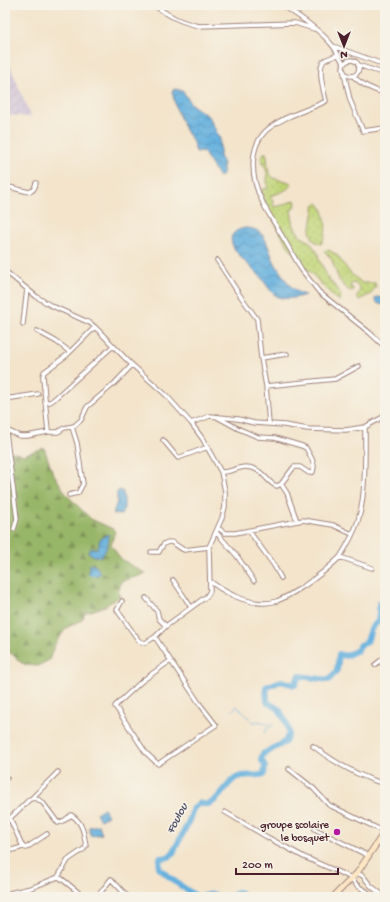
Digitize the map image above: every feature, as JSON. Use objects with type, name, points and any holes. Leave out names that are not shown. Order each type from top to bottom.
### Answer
[{"type":"street","points":[[154,5],[170,16],[185,23],[199,26],[295,23],[314,29]]},
{"type":"street","points":[[282,5],[321,33],[333,46],[337,55],[344,64],[343,67],[350,100],[363,131],[385,128]]},
{"type":"street","points":[[333,46],[385,65]]},
{"type":"street","points":[[337,55],[325,60],[321,65],[322,84],[326,101],[279,122],[264,133],[256,144],[253,158],[254,174],[262,202],[308,278],[319,292],[385,347]]},
{"type":"street","points":[[344,64],[352,60],[358,65],[385,74]]},
{"type":"street","points":[[353,76],[358,72],[358,65]]},
{"type":"street","points":[[344,73],[348,76],[353,76],[362,84],[375,91],[385,93]]},
{"type":"street","points":[[5,186],[29,192],[34,189],[36,183]]},
{"type":"street","points":[[217,260],[257,319],[261,358],[266,386],[269,424]]},
{"type":"street","points":[[5,271],[50,305],[90,323],[95,327],[132,365],[163,392],[191,423],[208,447],[220,472],[225,491],[225,500],[222,518],[209,547],[209,575],[211,582],[209,594],[146,643],[139,640],[117,610],[122,600]]},
{"type":"street","points":[[23,324],[27,289]]},
{"type":"street","points":[[48,432],[43,376],[44,372],[70,352],[95,327]]},
{"type":"street","points":[[37,331],[57,342],[70,352]]},
{"type":"street","points":[[45,402],[50,402],[53,400],[114,346]]},
{"type":"street","points":[[261,358],[287,354]]},
{"type":"street","points":[[6,430],[20,436],[27,436],[48,432],[58,432],[64,428],[72,427],[77,424],[87,407],[116,383],[132,365]]},
{"type":"street","points":[[266,386],[335,379],[359,366]]},
{"type":"street","points":[[5,400],[38,394]]},
{"type":"street","points":[[191,423],[210,416],[254,423],[284,424],[326,430],[346,430],[365,427],[385,416]]},
{"type":"street","points":[[218,417],[227,423],[253,435],[263,438],[275,438],[306,448],[314,466],[313,472],[308,474],[300,467],[294,467],[281,484],[275,486],[260,472],[249,467],[240,467],[228,472],[220,472]]},
{"type":"street","points":[[5,425],[17,519],[14,529]]},
{"type":"street","points":[[69,495],[78,493],[83,484],[77,443],[72,427]]},
{"type":"street","points":[[211,582],[230,595],[262,602],[277,601],[289,596],[316,578],[340,557],[358,520],[364,482],[365,427]]},
{"type":"street","points":[[163,440],[178,458],[208,447]]},
{"type":"street","points":[[281,484],[287,493],[297,521]]},
{"type":"street","points":[[217,530],[225,533],[249,531],[297,521],[325,523],[352,534]]},
{"type":"street","points":[[217,530],[238,556],[254,581]]},
{"type":"street","points":[[249,531],[273,564],[281,578]]},
{"type":"street","points":[[151,552],[158,552],[163,545],[170,542],[184,550],[209,547]]},
{"type":"street","points":[[340,557],[372,568]]},
{"type":"street","points":[[173,580],[191,607]]},
{"type":"street","points":[[146,598],[157,611],[159,618],[166,626]]},
{"type":"street","points":[[155,637],[199,703],[216,725],[158,764],[146,753],[115,706],[142,680],[170,661]]},
{"type":"street","points":[[375,665],[385,657]]},
{"type":"street","points":[[313,746],[325,755],[363,776],[385,784]]},
{"type":"street","points":[[289,769],[313,788],[329,805],[385,832],[357,873],[333,897]]},
{"type":"street","points":[[5,823],[10,820],[58,772]]},
{"type":"street","points":[[5,894],[31,888],[58,877],[68,860],[85,847],[82,826],[77,818],[71,815],[58,823],[41,800],[32,798]]},
{"type":"street","points":[[226,812],[304,857],[352,878],[354,883],[371,894],[373,897]]},
{"type":"street","points":[[10,820],[23,847]]},
{"type":"street","points":[[315,829],[369,856]]},
{"type":"street","points":[[5,852],[23,847],[26,848],[47,834]]},
{"type":"street","points":[[378,842],[385,850]]},
{"type":"street","points":[[357,873],[363,876],[371,886],[385,897]]},
{"type":"street","points":[[58,877],[84,897]]},
{"type":"street","points":[[97,897],[112,880],[128,897]]},
{"type":"shaded area","points":[[7,35],[6,56],[31,117],[5,115],[5,36]]},
{"type":"green space","points":[[264,153],[266,153],[268,169],[272,176],[276,179],[292,184],[285,191],[270,196],[273,200],[274,207],[295,200],[296,204],[291,211],[294,226],[300,236],[310,242],[318,253],[319,259],[328,278],[339,291],[341,297],[340,301],[326,289],[296,257],[276,226],[261,190],[268,188],[267,172],[261,158]]},
{"type":"green space","points":[[318,203],[324,213],[326,223],[326,232],[321,244],[314,241],[310,232],[315,204]]},
{"type":"green space","points":[[329,250],[337,255],[350,273],[362,283],[375,283],[376,286],[371,294],[359,300],[357,295],[360,290],[357,285],[354,283],[351,284],[350,287],[353,288],[353,291],[348,290],[339,280],[331,258],[324,251]]},
{"type":"green space","points":[[44,448],[52,471],[66,494],[91,519],[115,530],[111,545],[121,559],[146,574],[121,581],[118,593],[120,596],[105,606],[85,613],[82,620],[66,628],[54,646],[49,660],[38,666],[27,665],[20,662],[12,654],[5,650],[5,450],[23,455]]},
{"type":"water","points":[[175,89],[183,91],[191,104],[209,117],[220,139],[220,156],[223,164],[223,175],[219,177],[203,151],[196,152],[192,140],[185,130],[176,108],[172,91]]},
{"type":"water","points":[[245,228],[258,231],[262,234],[274,261],[283,276],[295,290],[305,295],[294,298],[278,297],[271,291],[260,276],[241,258],[232,243],[231,237],[235,232]]},
{"type":"water","points":[[376,297],[385,298],[385,305],[379,304],[375,301]]},
{"type":"water","points":[[120,490],[123,492],[124,504],[124,510],[121,515],[113,514],[117,501],[117,492]]},
{"type":"water","points":[[108,534],[108,544],[101,557],[94,556],[88,552],[90,549],[98,548],[100,539]]},
{"type":"water","points":[[92,564],[97,567],[100,573],[97,576],[90,575],[88,573],[89,565]]},
{"type":"water","points":[[104,808],[108,816],[100,820],[96,813]]},
{"type":"water","points":[[99,825],[102,834],[91,836],[89,827]]},
{"type":"waterway","name":"Foulou","points":[[197,897],[174,881],[159,868],[160,858],[169,857],[173,853],[188,823],[193,809],[199,803],[205,804],[214,801],[233,780],[241,776],[256,776],[264,774],[265,767],[261,758],[263,754],[285,742],[289,733],[286,722],[279,709],[267,702],[266,687],[281,681],[295,685],[299,676],[329,680],[337,670],[339,654],[345,656],[358,650],[359,646],[367,642],[371,629],[378,621],[380,603],[385,601]]},
{"type":"waterway","points":[[232,711],[237,706],[254,723],[257,721],[273,725],[266,729],[265,733]]},
{"type":"waterway","name":"Foulou","points":[[231,897],[238,892],[241,893],[243,897]]},
{"type":"waterway","name":"Foulou","points":[[200,897],[213,894],[218,897]]},
{"type":"place","name":"groupe scolaire le bosquet","points":[[337,832]]}]
